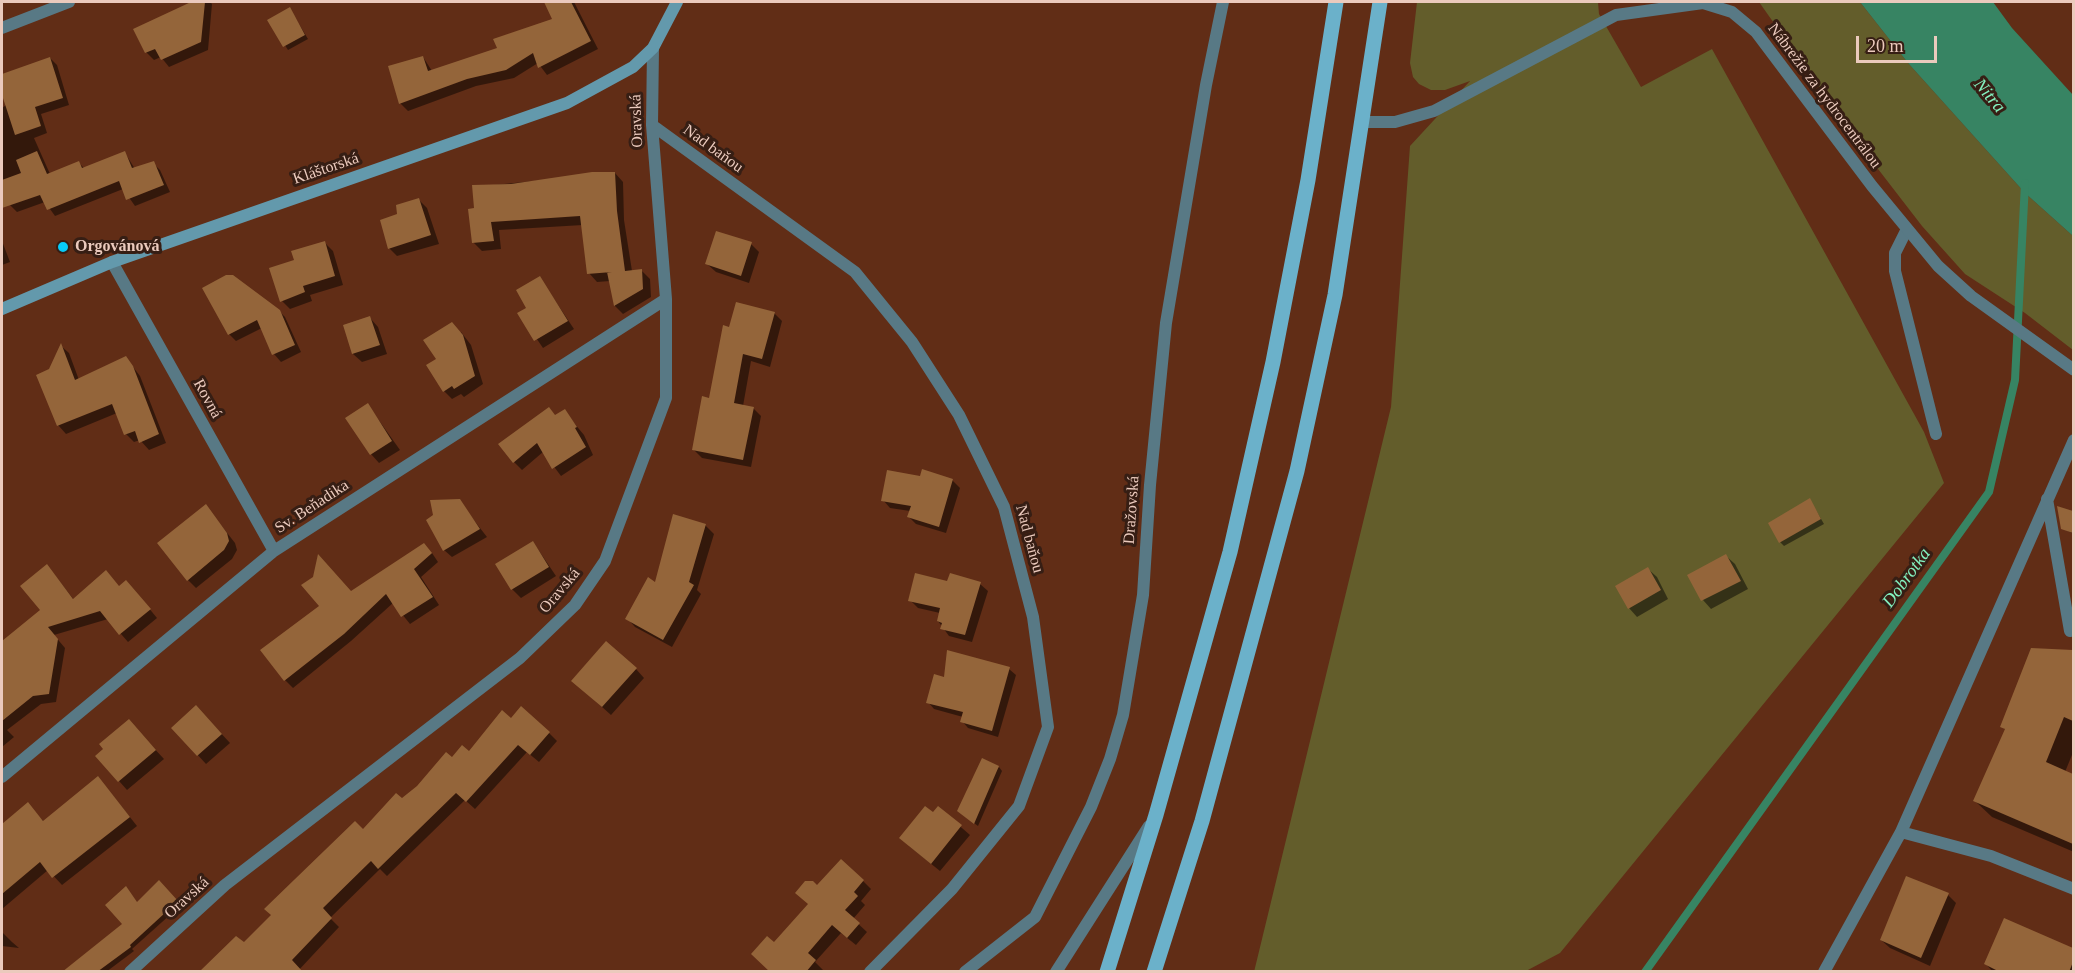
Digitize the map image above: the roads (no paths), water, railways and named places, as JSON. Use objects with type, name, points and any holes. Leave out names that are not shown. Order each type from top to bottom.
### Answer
[{"type":"main road","points":[[1107,972],[1156,815],[1230,552],[1249,458],[1273,362],[1308,180],[1335,2]]},
{"type":"main road","points":[[1155,972],[1202,821],[1297,471],[1335,295],[1380,2]]},
{"type":"street","points":[[2,28],[69,2]]},
{"type":"street","points":[[654,48],[677,2]]},
{"type":"street","name":"Dražovská","points":[[965,972],[1035,917],[1091,807],[1110,759],[1123,715],[1143,596],[1150,485],[1166,323],[1202,108],[1223,2]]},
{"type":"street","name":"Nábrežie za hydrocentrálou","points":[[1363,122],[1395,122],[1434,111],[1616,15],[1702,3],[1732,12],[1756,32],[1938,266],[1971,296],[2073,370]]},
{"type":"street","name":"Oravská","points":[[130,972],[225,885],[520,658],[574,605],[605,561],[666,398],[666,299],[652,125],[654,48]]},
{"type":"street","name":"Kláštorská","points":[[2,309],[112,262],[567,103],[633,67],[654,48]]},
{"type":"street","name":"Nad baňou","points":[[652,125],[855,272],[912,342],[959,415],[1005,507],[1032,616],[1048,727],[1019,806],[952,889],[870,972]]},
{"type":"street","points":[[1907,229],[1895,253],[1895,271],[1936,434]]},
{"type":"street","name":"Rovná","points":[[112,262],[274,552]]},
{"type":"street","name":"Sv. Beňadika","points":[[2,777],[274,552],[666,299]]},
{"type":"street","points":[[1824,972],[1901,832],[2047,499],[2070,454],[2073,440]]},
{"type":"street","points":[[2047,499],[2070,631]]},
{"type":"street","points":[[1056,972],[1156,815]]},
{"type":"street","points":[[1901,832],[1991,856],[2073,889]]},
{"type":"water","name":"Nitra","points":[[1860,2],[1993,2],[2012,28],[2073,95],[2073,236],[2025,193],[1908,63]]},
{"type":"waterway","name":"Dobrotka","points":[[1645,972],[1989,492],[2015,380],[2025,183]]},
{"type":"place","name":"Orgovánová","points":[[63,247]]}]
